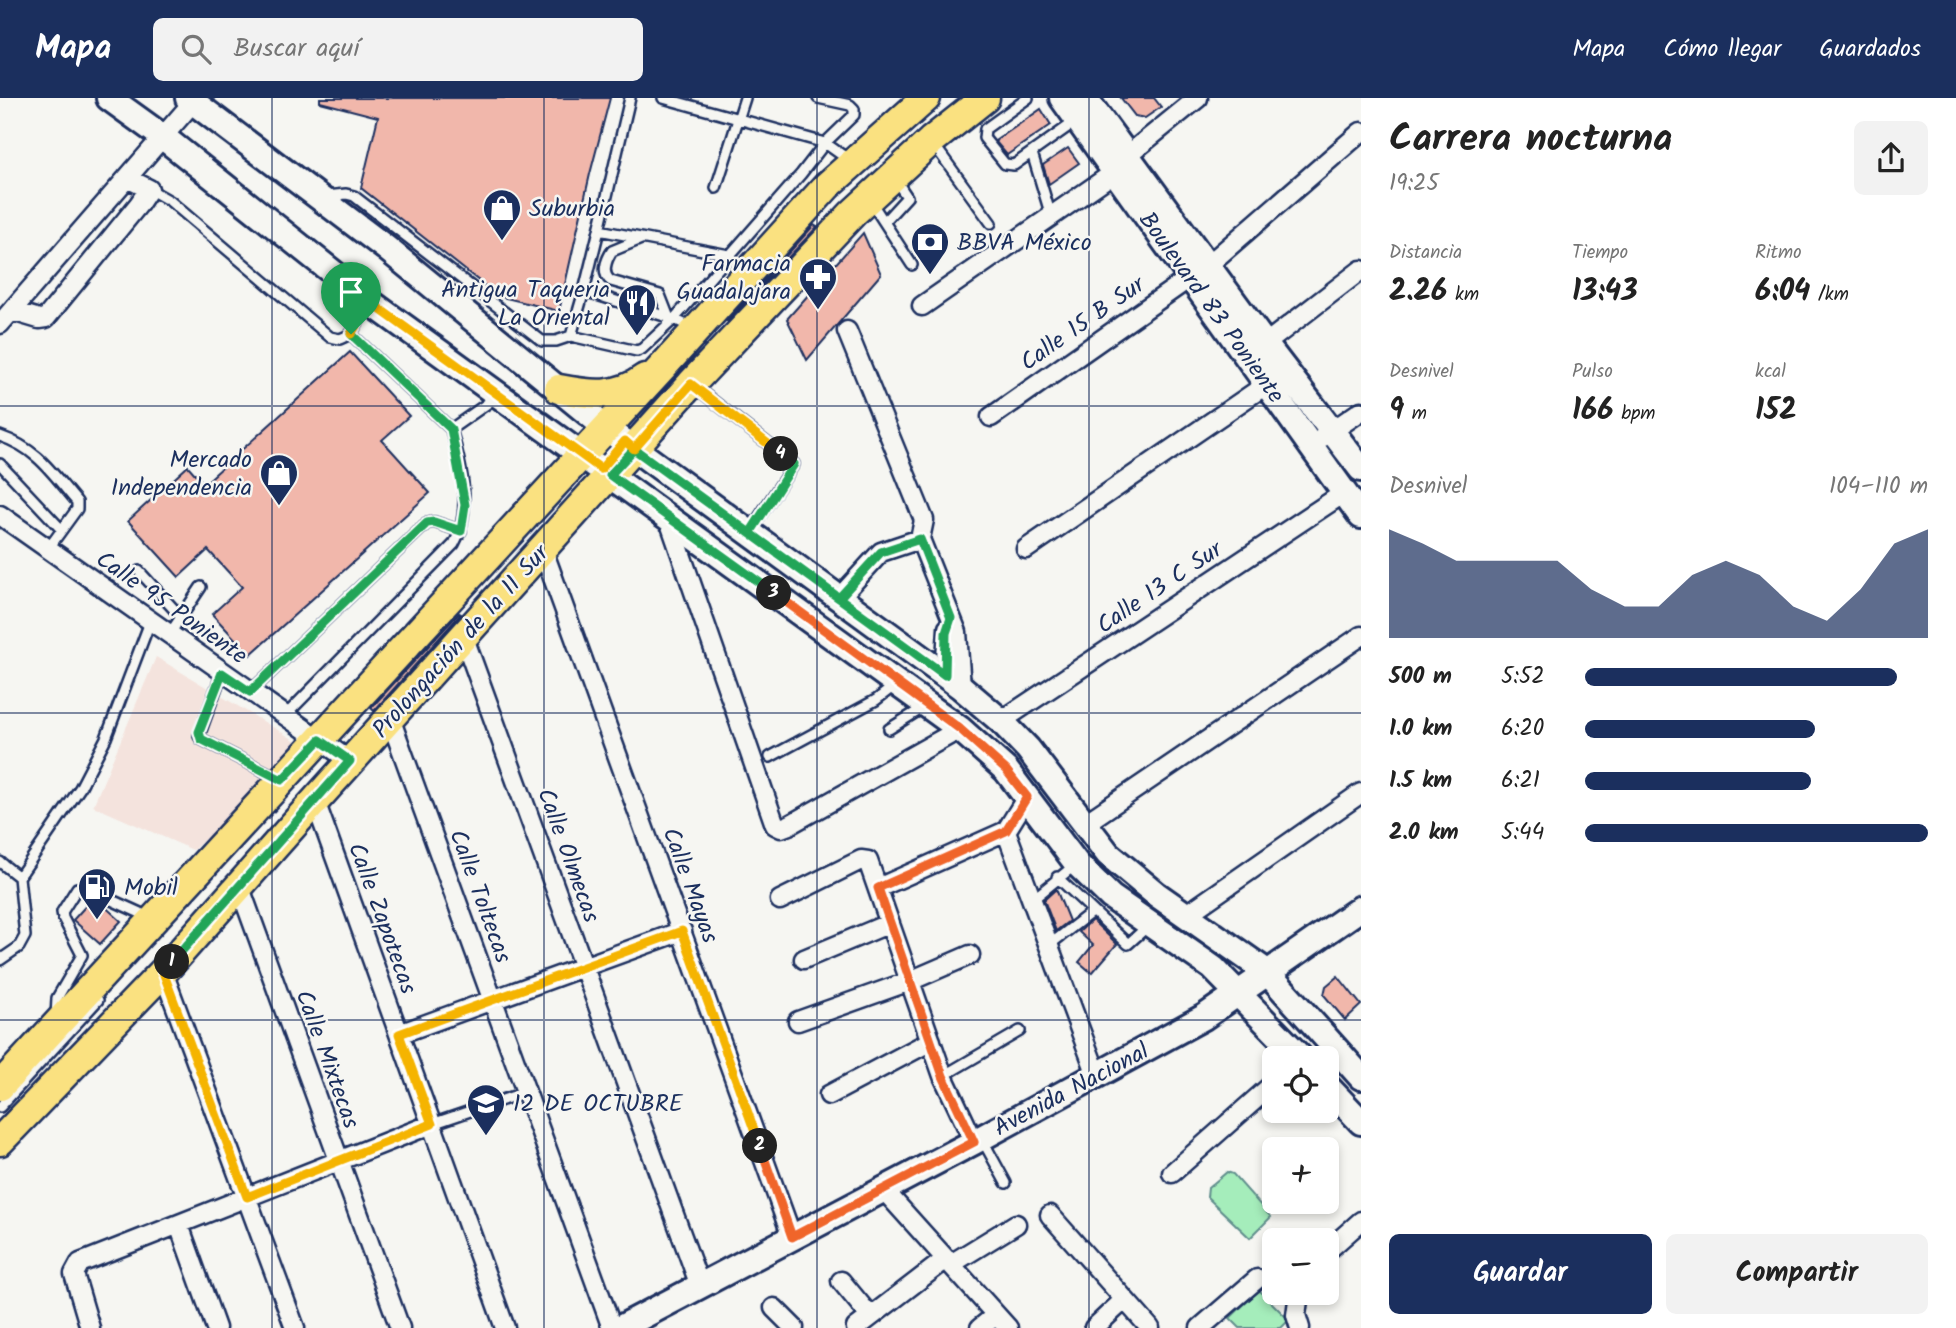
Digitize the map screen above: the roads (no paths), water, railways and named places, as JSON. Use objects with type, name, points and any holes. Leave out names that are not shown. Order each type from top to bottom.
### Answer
[{"type":"main road","points":[[109,98],[163,137],[370,302],[960,729],[1006,770],[1027,797],[1067,871],[1111,897],[1213,968],[1290,1046]]},
{"type":"main road","points":[[620,438],[667,362],[680,322],[926,98]]},
{"type":"main road","name":"Boulevard 83 Poniente","points":[[1062,98],[1081,109],[1199,271],[1267,384],[1361,516]]},
{"type":"main road","points":[[191,100],[318,197],[392,240],[559,389],[620,438],[953,681],[1001,721],[1050,776],[1108,854],[1132,876],[1266,972],[1358,1068]]},
{"type":"main road","points":[[620,438],[691,384],[868,198],[931,141],[996,106]]},
{"type":"main road","name":"Boulevard 83 Poniente","points":[[1199,271],[1265,344],[1361,470]]},
{"type":"main road","points":[[559,389],[589,395],[622,392],[636,386],[667,362]]},
{"type":"main road","name":"Prolongación de la 11 Sur","points":[[0,1141],[163,972],[315,801],[334,750],[620,438]]},
{"type":"main road","name":"Prolongación de la 11 Sur","points":[[0,1086],[282,780],[390,718],[543,550],[595,465]]},
{"type":"main road","name":"Avenida Nacional","points":[[620,1328],[1203,1017],[1361,908]]},
{"type":"main road","points":[[1339,1099],[1361,1122]]},
{"type":"street","points":[[922,306],[1052,218],[1198,98]]},
{"type":"street","points":[[6,317],[163,137],[191,100]]},
{"type":"street","name":"Calle 15 B Sur","points":[[990,417],[1199,271],[1361,132]]},
{"type":"street","points":[[6,317],[46,318],[149,189],[127,178]]},
{"type":"street","points":[[1265,344],[1361,270]]},
{"type":"street","points":[[847,331],[924,520],[920,539],[957,632],[953,681]]},
{"type":"street","points":[[1026,549],[1267,384]]},
{"type":"street","points":[[1311,445],[1361,411]]},
{"type":"street","name":"Calle 13 C Sur","points":[[1001,721],[1344,493]]},
{"type":"street","name":"Calle 95 Poniente","points":[[0,515],[334,750]]},
{"type":"street","points":[[668,517],[775,825],[781,828],[789,825],[960,729]]},
{"type":"street","points":[[839,598],[881,552],[920,539]]},
{"type":"street","name":"Calle Mayas","points":[[543,550],[792,1237]]},
{"type":"street","points":[[1084,824],[1361,636]]},
{"type":"street","name":"Calle Olmecas","points":[[464,638],[700,1286]]},
{"type":"street","name":"Calle Toltecas","points":[[390,718],[612,1328]]},
{"type":"street","points":[[1186,915],[1361,793]]},
{"type":"street","points":[[878,888],[1006,831],[1027,797]]},
{"type":"street","name":"Calle Zapotecas","points":[[315,801],[505,1328]]},
{"type":"street","points":[[1006,831],[1097,1075]]},
{"type":"street","points":[[780,900],[861,860],[868,861],[943,1076],[977,1139]]},
{"type":"street","name":"Calle Mixtecas","points":[[239,885],[400,1328]]},
{"type":"street","points":[[804,959],[890,923]]},
{"type":"street","points":[[399,1034],[682,931]]},
{"type":"street","points":[[798,1021],[910,981],[970,955]]},
{"type":"street","points":[[163,972],[295,1328]]},
{"type":"street","points":[[829,1095],[931,1041]]},
{"type":"street","points":[[1172,1173],[1262,1094]]},
{"type":"street","points":[[90,1328],[74,1274],[80,1263],[432,1124]]},
{"type":"street","points":[[883,1189],[1002,1321],[980,1328]]},
{"type":"street","points":[[1050,1214],[1150,1328]]},
{"type":"street","points":[[1339,1240],[1361,1221]]},
{"type":"street","points":[[841,1281],[863,1322],[948,1261],[1016,1224]]},
{"type":"street","points":[[180,1225],[216,1328]]},
{"type":"street","points":[[1200,1328],[1257,1279]]},
{"type":"street","points":[[1094,1328],[1124,1300]]},
{"type":"street","points":[[1297,1305],[1296,1315],[1300,1328]]},
{"type":"street","points":[[774,1308],[794,1328]]},
{"type":"lane","points":[[571,336],[630,98]]},
{"type":"lane","points":[[663,98],[825,143],[852,163]]},
{"type":"lane","points":[[716,188],[745,98]]},
{"type":"lane","points":[[392,240],[542,341],[556,341],[571,336],[637,351],[680,322],[729,255],[825,143],[854,115],[854,109],[849,105],[818,98]]},
{"type":"lane","points":[[620,438],[830,189],[932,98]]},
{"type":"lane","points":[[620,438],[848,206],[942,119],[970,98]]},
{"type":"lane","points":[[1028,98],[996,106],[985,129],[984,138],[1005,164],[1010,166],[1031,153],[1081,109]]},
{"type":"lane","points":[[931,141],[991,223]]},
{"type":"lane","points":[[1031,153],[1052,218]]},
{"type":"lane","points":[[885,221],[907,197],[892,176]]},
{"type":"lane","points":[[149,189],[170,201],[330,337],[340,339],[351,334],[370,302]]},
{"type":"lane","points":[[868,198],[912,265]]},
{"type":"lane","points":[[599,230],[729,255]]},
{"type":"lane","points":[[643,239],[612,251],[604,272],[606,277],[611,281],[660,295],[680,322]]},
{"type":"lane","points":[[584,291],[680,322]]},
{"type":"lane","points":[[285,716],[454,544],[461,531],[465,505],[451,429],[351,334]]},
{"type":"lane","points":[[691,384],[794,464],[750,533]]},
{"type":"lane","points":[[451,429],[498,396]]},
{"type":"lane","points":[[0,436],[34,453],[77,502],[76,509],[48,549]]},
{"type":"lane","points":[[0,464],[61,529]]},
{"type":"lane","points":[[486,573],[595,465]]},
{"type":"lane","points":[[250,692],[427,523],[434,522],[461,531]]},
{"type":"lane","points":[[139,571],[181,617]]},
{"type":"lane","points":[[169,635],[201,587]]},
{"type":"lane","points":[[0,960],[19,947],[25,936],[19,877],[80,788],[106,738],[150,622]]},
{"type":"lane","points":[[222,673],[199,736],[282,780]]},
{"type":"lane","points":[[770,757],[876,700],[898,683]]},
{"type":"lane","points":[[889,729],[928,705]]},
{"type":"lane","points":[[0,1130],[76,1058],[289,816],[334,750]]},
{"type":"lane","points":[[0,862],[19,877]]},
{"type":"lane","points":[[1031,900],[1067,871],[1093,911],[1129,944],[1150,925]]},
{"type":"lane","points":[[57,1024],[57,998],[82,956],[62,912],[78,888],[85,888],[154,919]]},
{"type":"lane","points":[[1048,946],[1093,911]]},
{"type":"lane","points":[[0,1107],[101,996]]},
{"type":"lane","points":[[943,1076],[1020,1031]]},
{"type":"lane","points":[[432,1124],[527,1092]]},
{"type":"lane","points":[[977,1139],[1006,1183]]},
{"type":"place","name":"Suburbia","points":[[502,242]]},
{"type":"place","name":"BBVA México","points":[[930,276]]},
{"type":"place","name":"Farmacia Guadalajara","points":[[818,311]]},
{"type":"place","name":"Antigua Taqueria La Oriental","points":[[637,337]]},
{"type":"place","name":"Mercado Independencia","points":[[279,507]]},
{"type":"place","name":"Mobil","points":[[97,921]]},
{"type":"place","name":"12 DE OCTUBRE","points":[[486,1137]]}]
